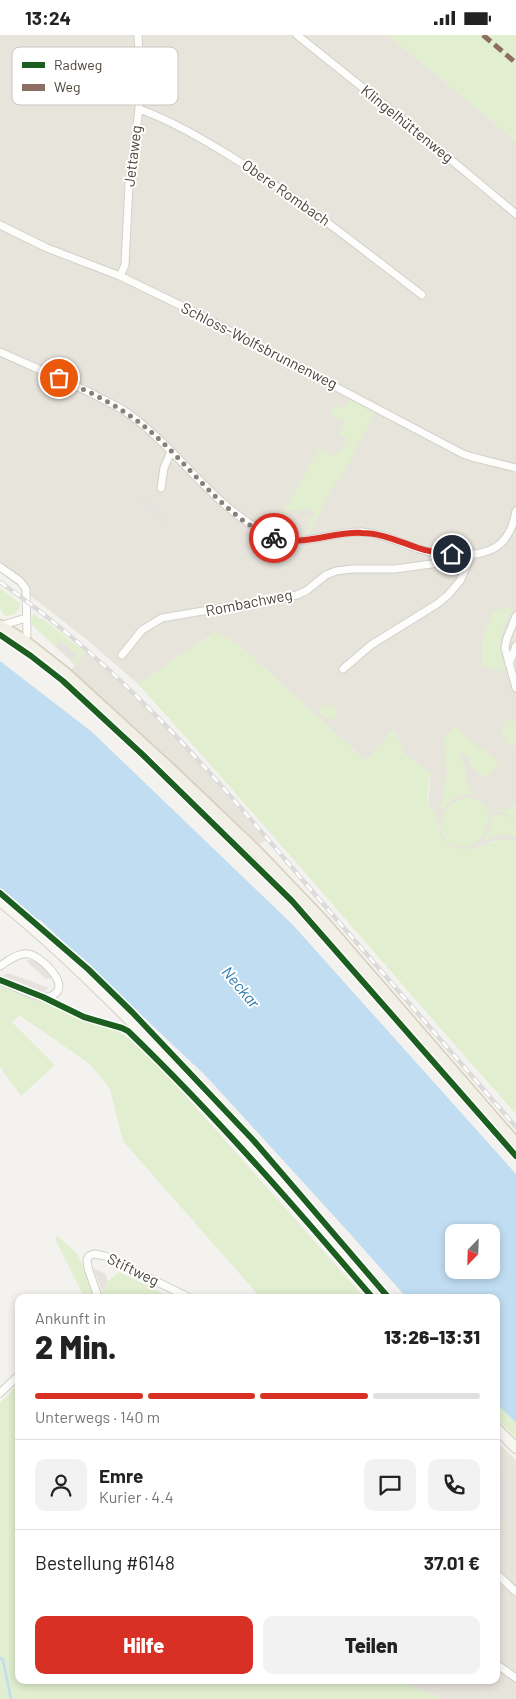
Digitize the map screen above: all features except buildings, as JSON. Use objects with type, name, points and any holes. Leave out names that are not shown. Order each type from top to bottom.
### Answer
[{"type":"main road","points":[[0,626],[23,640],[65,673],[259,854],[322,920],[516,1145]]},
{"type":"main road","points":[[0,901],[47,941],[120,1010],[174,1065],[242,1137],[379,1294]]},
{"type":"main road","points":[[500,1432],[516,1448]]},
{"type":"street","name":"Klingelhüttenweg","points":[[297,35],[516,214]]},
{"type":"street","name":"Jettaweg","points":[[120,276],[125,265],[129,184],[139,105]]},
{"type":"street","name":"Obere Rombach","points":[[139,109],[190,132],[256,172],[341,232],[422,295]]},
{"type":"street","name":"Schloss-Wolfsbrunnenweg","points":[[0,225],[47,248],[120,276],[192,311],[463,454],[516,468]]},
{"type":"street","points":[[0,352],[59,378],[129,414],[152,433],[240,517],[254,527],[274,537],[285,540],[302,540],[363,533],[380,535],[431,552],[462,555]]},
{"type":"street","points":[[161,488],[164,467],[171,451]]},
{"type":"street","name":"Rombachweg","points":[[122,655],[142,630],[162,618],[297,595],[306,591],[326,575],[336,571],[395,569],[453,561],[462,555],[486,552],[506,538],[516,511]]},
{"type":"street","points":[[343,669],[371,645],[437,604],[448,595],[460,581],[472,554]]},
{"type":"street","points":[[0,567],[25,586],[27,593],[27,635],[23,640]]},
{"type":"street","points":[[516,616],[506,643],[506,654],[516,688]]},
{"type":"street","points":[[0,626],[26,619]]},
{"type":"street","points":[[509,664],[516,646]]},
{"type":"street","points":[[0,966],[23,954],[30,954],[56,976],[59,989],[51,997],[43,997],[0,980]]},
{"type":"street","name":"Stiftweg","points":[[97,1294],[87,1263],[89,1256],[94,1254],[118,1261],[182,1294]]},
{"type":"street","points":[[0,1393],[15,1379]]},
{"type":"street","points":[[500,1577],[516,1592]]},
{"type":"street","points":[[500,1667],[516,1678]]},
{"type":"shaded area","points":[[0,35],[388,35],[516,141],[516,842],[511,840],[494,841],[473,849],[460,850],[449,846],[441,838],[435,815],[428,803],[431,773],[405,755],[394,729],[366,761],[238,644],[215,632],[138,684],[86,639],[0,572]]},
{"type":"shaded area","points":[[145,497],[169,524],[164,528],[140,502]]},
{"type":"shaded area","points":[[59,640],[77,655],[72,660],[55,646]]},
{"type":"shaded area","points":[[85,652],[107,670],[154,715],[205,769],[266,841],[259,844],[197,786],[139,736],[71,670]]},
{"type":"shaded area","points":[[34,959],[54,978],[46,979],[26,961]]},
{"type":"shaded area","points":[[8,973],[49,988],[42,993],[1,977]]},
{"type":"shaded area","points":[[93,1268],[105,1274],[108,1281],[102,1291]]},
{"type":"shaded area","points":[[500,1445],[516,1460],[516,1699],[444,1699],[405,1684],[500,1684]]},
{"type":"shaded area","points":[[500,1472],[516,1486],[516,1529],[500,1515]]},
{"type":"green space","points":[[388,35],[516,35],[516,141]]},
{"type":"green space","points":[[349,399],[375,413],[341,478],[334,485],[309,534],[306,534],[308,517],[313,518],[314,511],[304,509],[303,511],[289,510],[287,524],[292,528],[292,535],[273,531],[319,449],[332,457],[333,454],[336,455],[340,452],[347,438],[339,434],[345,422],[330,414],[335,404],[344,409]]},
{"type":"green space","points":[[0,588],[20,603],[20,607],[14,615],[5,616],[0,609]]},
{"type":"green space","points":[[506,607],[512,610],[504,627],[500,647],[505,672],[483,667],[481,653],[483,639],[493,612]]},
{"type":"green space","points":[[33,613],[85,652],[75,665],[31,624]]},
{"type":"green space","points":[[215,632],[238,644],[366,761],[376,750],[375,748],[394,729],[405,755],[431,773],[428,801],[435,816],[440,835],[448,845],[460,849],[469,849],[500,840],[516,842],[516,1114],[138,684]]},
{"type":"green space","points":[[323,704],[337,710],[335,718],[330,720],[320,714],[320,708]]},
{"type":"green space","points":[[509,716],[516,724],[516,745],[508,744],[501,732]]},
{"type":"green space","points":[[455,726],[480,749],[482,748],[499,763],[485,779],[468,763],[470,760],[459,751],[466,770],[465,777],[472,794],[456,796],[440,811],[447,774],[444,738]]},
{"type":"green space","points":[[464,798],[478,800],[485,807],[489,816],[487,827],[482,837],[474,844],[464,847],[452,844],[445,838],[441,832],[440,825],[445,811],[450,805]]},
{"type":"green space","points":[[516,803],[516,818],[496,808],[507,810]]},
{"type":"green space","points":[[500,814],[516,820],[516,836],[504,834],[483,842],[491,829],[493,815]]},
{"type":"green space","points":[[0,985],[41,1000],[85,1021],[119,1031],[168,1076],[361,1294],[257,1294],[123,1141],[110,1089],[90,1064],[19,1015],[12,1022],[55,1065],[21,1096],[0,1067]]},
{"type":"green space","points":[[58,1236],[78,1255],[91,1284],[92,1294],[82,1294],[55,1239]]},
{"type":"green space","points":[[119,1272],[164,1294],[102,1294],[108,1281]]},
{"type":"green space","points":[[15,1387],[15,1684],[405,1684],[444,1699],[0,1699],[0,1403]]},
{"type":"green space","points":[[500,1407],[516,1423],[516,1438],[500,1422]]},
{"type":"water","name":"Neckar","points":[[0,661],[92,732],[293,925],[516,1174],[516,1423],[500,1407],[500,1294],[403,1294],[205,1075],[40,920],[35,919],[0,890]]},
{"type":"waterway","points":[[0,1658],[3,1660],[11,1699]]},
{"type":"railway","points":[[0,582],[86,649],[125,685],[200,762],[516,1127]]},
{"type":"marked path","points":[[483,35],[516,63]]},
{"type":"cycle path","points":[[0,635],[63,681],[143,755],[292,901],[516,1156]]},
{"type":"cycle path","points":[[0,893],[88,969],[132,1012],[254,1141],[385,1294]]},
{"type":"cycle path","points":[[0,980],[43,997],[84,1017],[128,1031],[223,1128],[369,1294]]},
{"type":"way so far","points":[[59,378],[129,414],[152,433],[244,521],[274,538]]},
{"type":"route","points":[[274,538],[302,540],[342,534],[371,533],[420,549],[452,554]]}]
